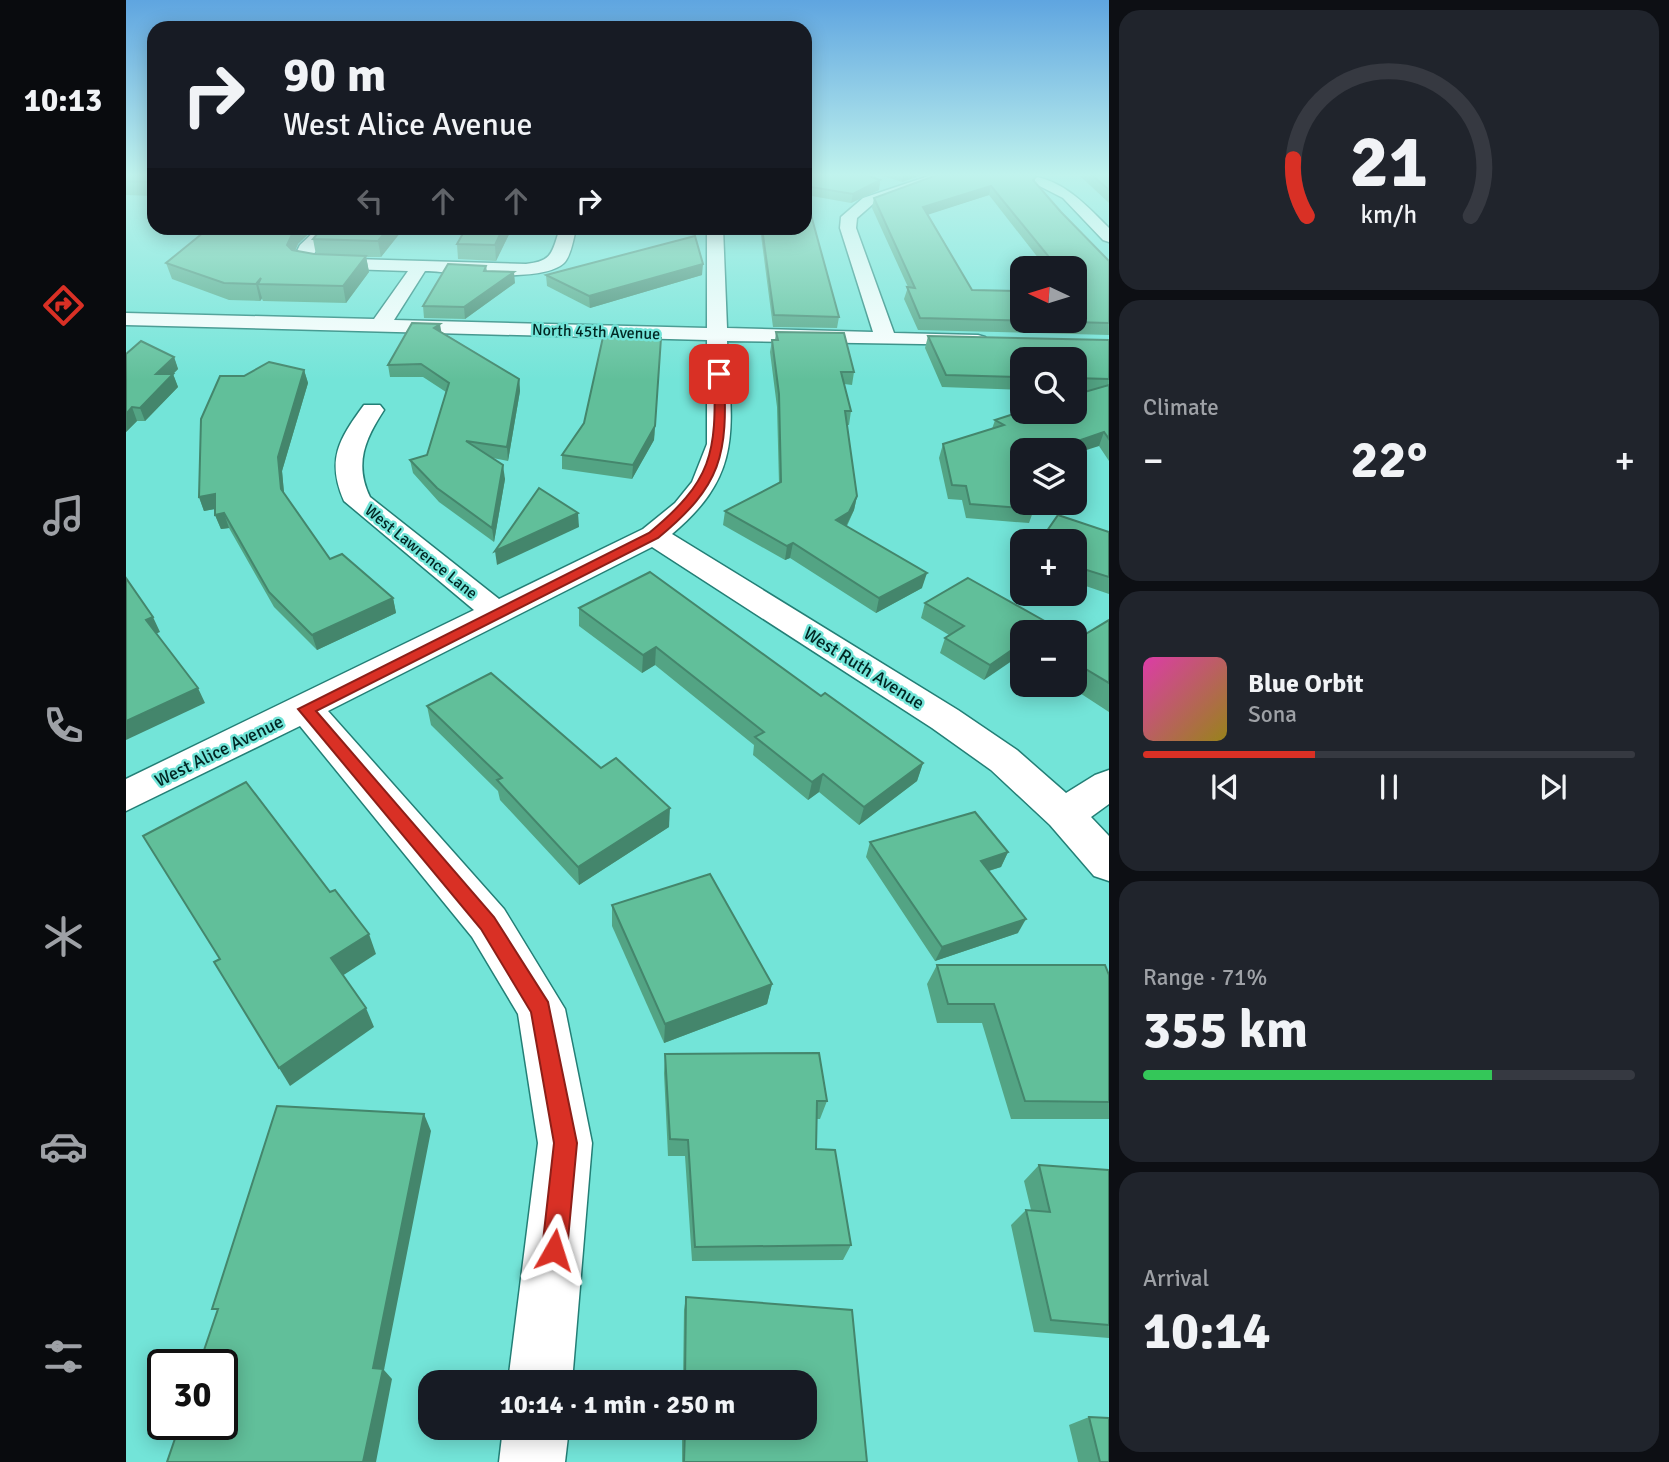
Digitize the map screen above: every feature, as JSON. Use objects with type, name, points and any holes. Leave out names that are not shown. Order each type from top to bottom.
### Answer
[{"type":"street","points":[[312,243],[302,259],[318,263],[526,269],[545,267],[558,259],[563,243]]},
{"type":"street","name":"West Alice Avenue","points":[[126,796],[653,535],[685,509],[705,484],[714,464],[721,421],[715,243]]},
{"type":"street","points":[[853,243],[886,339]]},
{"type":"street","points":[[380,326],[420,265]]},
{"type":"street","name":"North 45th Avenue","points":[[126,319],[998,342]]},
{"type":"street","name":"West Lawrence Lane","points":[[372,410],[356,433],[346,464],[348,483],[358,501],[498,614]]},
{"type":"street","name":"West Ruth Avenue","points":[[653,535],[945,719],[1004,760],[1064,814],[1109,864]]},
{"type":"street","points":[[306,709],[488,923],[541,1009],[565,1143],[541,1370]]},
{"type":"street","points":[[1064,814],[1109,785]]},
{"type":"street","points":[[532,1462],[535,1440]]},
{"type":"building","points":[[190,243],[288,243],[292,250],[314,254],[366,256],[343,286],[258,284],[261,278],[256,284],[224,283],[166,263]]},
{"type":"building","points":[[457,243],[496,243],[495,245]]},
{"type":"building","points":[[667,243],[697,243],[703,264],[589,296],[546,275]]},
{"type":"building","points":[[764,243],[819,243],[839,317],[774,315]]},
{"type":"building","points":[[895,243],[944,243],[972,290],[1010,291],[1010,320],[920,318],[907,287],[915,288]]},
{"type":"building","points":[[1038,243],[1092,243],[1109,261],[1109,323],[1087,322],[1087,256],[1048,256]]},
{"type":"building","points":[[448,264],[486,266],[484,271],[514,272],[464,307],[423,306]]},
{"type":"building","points":[[412,323],[440,324],[434,328],[519,379],[507,447],[466,441],[503,465],[492,528],[437,488],[410,460],[427,455],[449,383],[421,364],[388,365]]},
{"type":"building","points":[[776,332],[844,333],[854,372],[841,372],[851,411],[845,411],[857,496],[849,512],[836,520],[927,573],[879,598],[793,543],[787,546],[725,511],[781,482],[779,394],[772,340],[778,340]]},
{"type":"building","points":[[928,336],[1109,340],[1109,379],[1087,378],[1087,347],[1010,347],[1010,377],[946,375]]},
{"type":"building","points":[[603,337],[661,338],[655,426],[633,465],[562,455],[584,423]]},
{"type":"building","points":[[141,341],[174,357],[156,374],[173,374],[140,408],[132,407],[126,414],[126,354]]},
{"type":"building","points":[[269,362],[304,370],[278,457],[281,489],[330,559],[342,554],[393,598],[312,635],[269,592],[224,513],[215,515],[215,494],[199,497],[201,419],[220,376],[244,376]]},
{"type":"building","points":[[1109,385],[1109,439],[1104,432],[1087,438],[1010,438],[1010,507],[970,504],[966,486],[952,485],[943,444],[1004,425],[995,420],[1010,415],[1010,424],[1087,424],[1087,391]]},
{"type":"building","points":[[539,488],[578,513],[495,551]]},
{"type":"building","points":[[1058,515],[1109,532],[1109,577],[1087,570],[1087,529],[1048,529]]},
{"type":"building","points":[[650,572],[821,696],[825,693],[923,763],[864,807],[823,774],[812,782],[755,737],[764,732],[656,647],[643,655],[579,608]]},
{"type":"building","points":[[126,578],[153,617],[146,620],[198,688],[126,721]]},
{"type":"building","points":[[968,578],[1010,602],[1010,606],[1018,606],[1043,620],[1010,620],[1010,651],[990,665],[945,638],[964,626],[925,603]]},
{"type":"building","points":[[1109,620],[1109,683],[1087,670],[1087,633]]},
{"type":"building","points":[[491,673],[601,768],[616,758],[670,808],[578,867],[497,780],[502,778],[427,706]]},
{"type":"building","points":[[246,782],[330,892],[335,890],[369,934],[331,958],[366,1008],[279,1068],[214,962],[220,959],[143,836]]},
{"type":"building","points":[[975,812],[1008,852],[981,861],[1026,919],[942,947],[870,842]]},
{"type":"building","points":[[710,874],[772,984],[665,1024],[612,905]]},
{"type":"building","points":[[937,965],[1105,965],[1109,975],[1109,1102],[1025,1101],[994,1004],[948,1004]]},
{"type":"building","points":[[819,1053],[827,1101],[817,1101],[816,1149],[835,1150],[851,1245],[695,1247],[688,1140],[670,1139],[665,1054]]},
{"type":"building","points":[[277,1106],[424,1114],[373,1368],[383,1369],[363,1462],[167,1462],[175,1440],[238,1440],[238,1349],[204,1349],[218,1309],[212,1309]]},
{"type":"building","points":[[1039,1165],[1109,1170],[1109,1325],[1051,1320],[1026,1210],[1050,1212]]},
{"type":"building","points":[[686,1297],[852,1310],[867,1462],[684,1462],[685,1440],[817,1440],[817,1370],[685,1370]]},
{"type":"building","points":[[1089,1417],[1109,1418],[1109,1462],[1100,1462]]},
{"type":"route","points":[[554,1250],[565,1143],[541,1009],[488,923],[306,709],[653,535],[685,509],[705,484],[714,464],[721,421],[719,374]]}]
